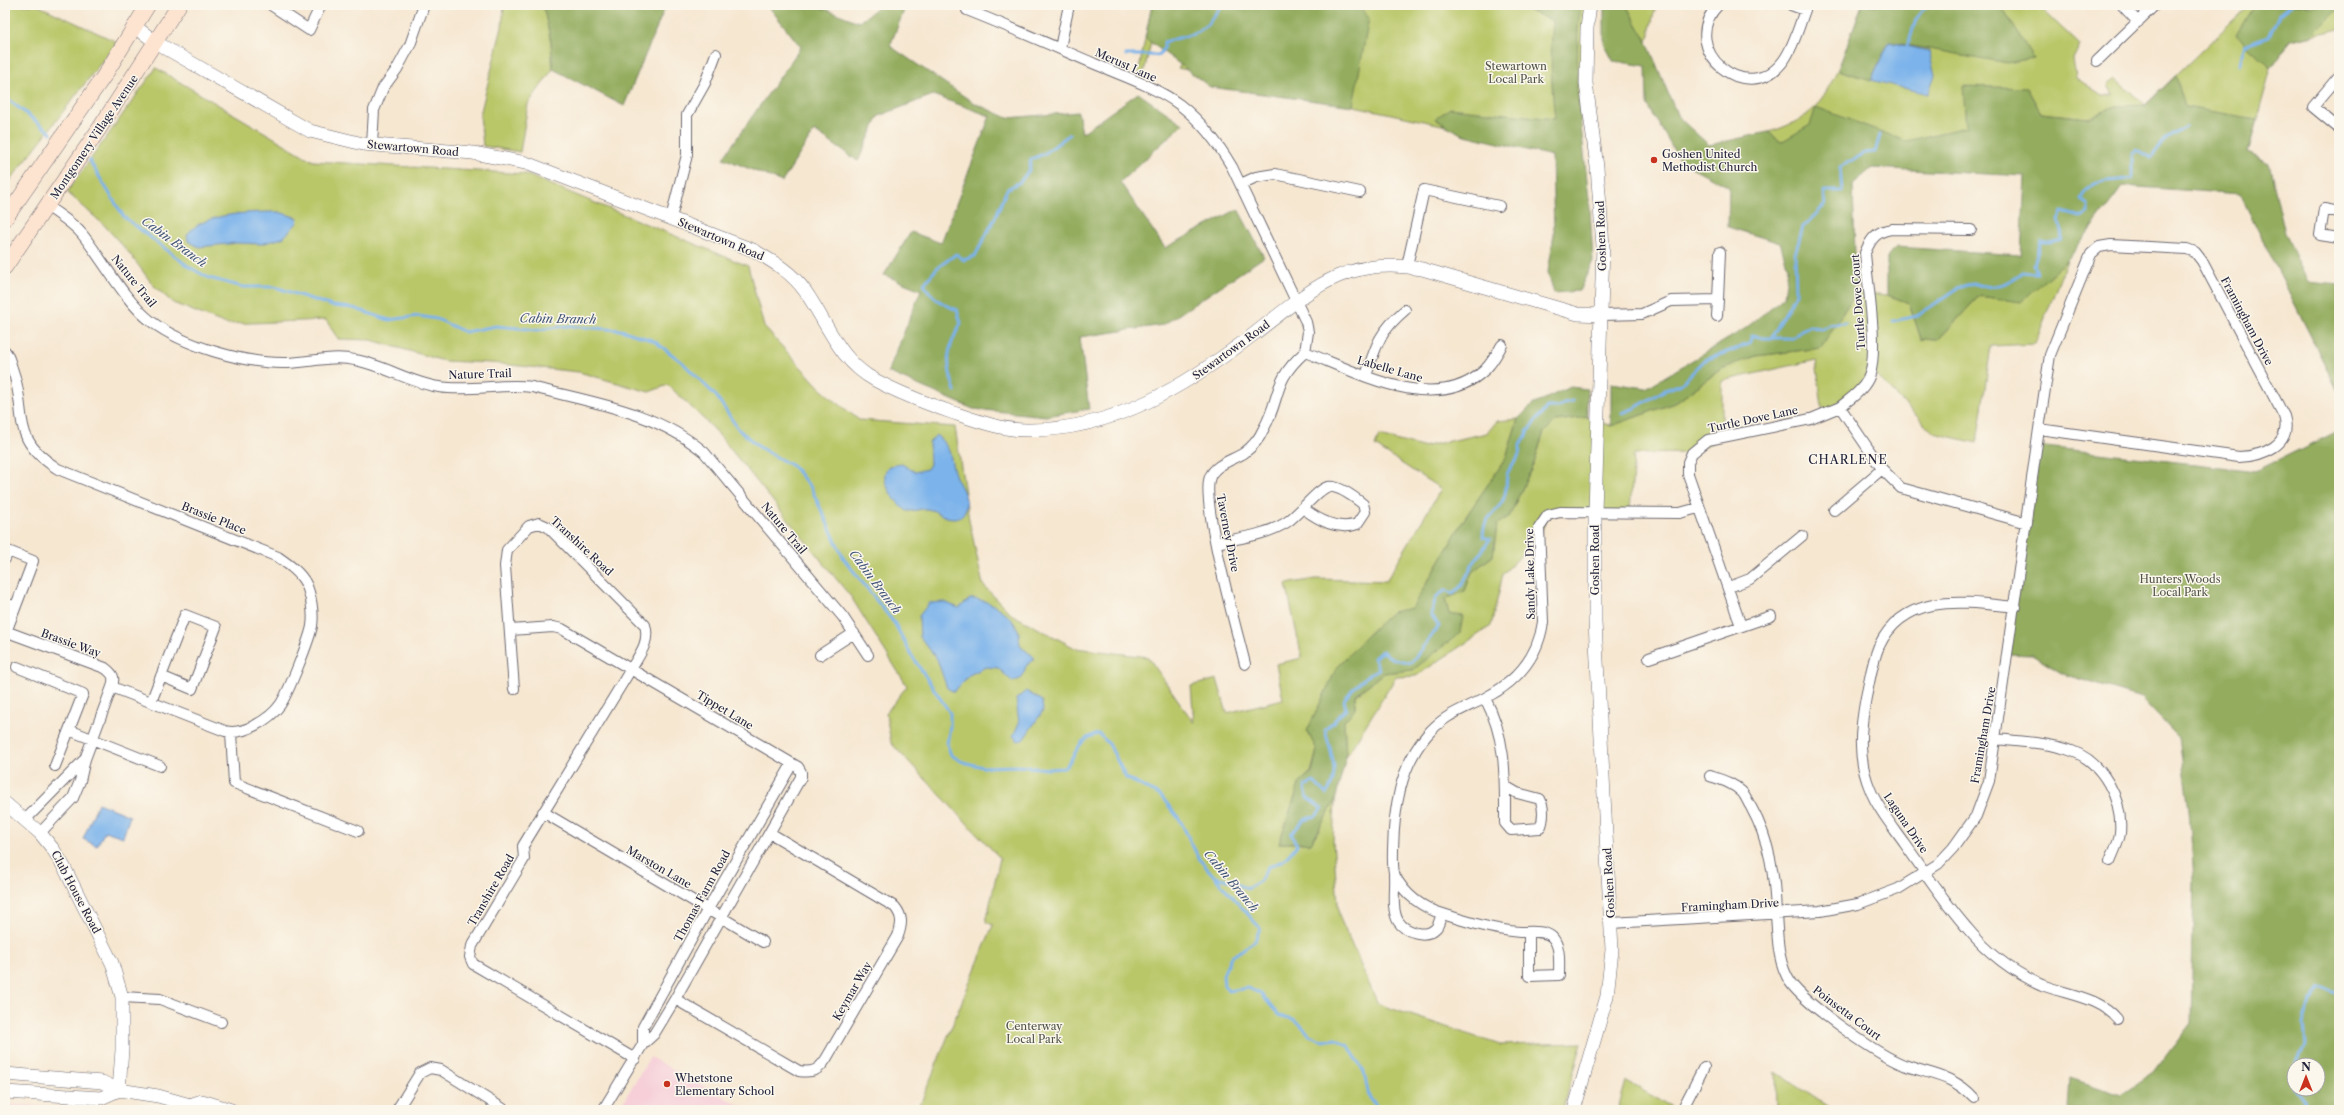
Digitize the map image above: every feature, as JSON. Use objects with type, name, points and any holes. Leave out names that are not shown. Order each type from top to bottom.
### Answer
[{"type":"main road","points":[[5,219],[104,76],[148,5]]},
{"type":"main road","name":"Montgomery Village Avenue","points":[[5,267],[157,42],[179,5]]},
{"type":"street","points":[[271,5],[309,30],[321,5]]},
{"type":"street","points":[[372,145],[374,110],[383,88],[397,69],[410,45],[424,5]]},
{"type":"street","points":[[1060,48],[1069,5]]},
{"type":"street","name":"Goshen Road","points":[[1574,1110],[1610,978],[1611,923],[1598,690],[1595,512],[1602,315],[1602,230],[1597,167],[1586,83],[1587,28],[1590,5]]},
{"type":"street","points":[[1718,5],[1709,19],[1705,38],[1707,46],[1714,62],[1726,73],[1741,78],[1759,78],[1769,74],[1783,62],[1806,7],[1791,5]]},
{"type":"street","points":[[2122,5],[2138,22]]},
{"type":"street","points":[[2097,62],[2155,5]]},
{"type":"street","name":"Merust Lane","points":[[967,10],[1060,48],[1138,83],[1179,104],[1206,128],[1221,147],[1240,184],[1295,302]]},
{"type":"street","name":"Stewartown Road","points":[[134,26],[157,42],[310,131],[344,141],[372,145],[473,153],[526,163],[753,250],[781,266],[805,290],[827,331],[856,366],[873,379],[928,404],[993,426],[1026,430],[1072,428],[1101,421],[1135,409],[1171,390],[1221,359],[1320,284],[1343,273],[1370,266],[1407,266],[1578,314],[1602,315]]},
{"type":"street","points":[[671,218],[687,155],[687,115],[705,83],[716,54]]},
{"type":"street","points":[[2339,76],[2313,107],[2336,126],[2339,122]]},
{"type":"street","points":[[1240,184],[1256,177],[1275,174],[1360,192]]},
{"type":"street","points":[[1407,266],[1424,190],[1499,206]]},
{"type":"street","name":"Nature Trail","points":[[47,206],[81,233],[137,307],[152,322],[186,341],[247,360],[283,363],[334,359],[355,360],[436,387],[455,389],[518,385],[532,387],[642,416],[685,436],[704,452],[844,617],[868,655]]},
{"type":"street","points":[[2339,212],[2324,209],[2320,235],[2339,238]]},
{"type":"street","name":"Turtle Dove Court","points":[[1840,407],[1852,398],[1868,379],[1874,360],[1865,253],[1870,240],[1881,230],[1971,230]]},
{"type":"street","name":"Framingham Drive","points":[[1611,923],[1820,911],[1858,904],[1898,889],[1938,864],[1953,848],[1976,816],[1989,781],[2050,355],[2091,254],[2099,247],[2111,245],[2187,249],[2195,252],[2206,268],[2287,425],[2286,436],[2281,442],[2253,456],[2239,457],[2040,429]]},
{"type":"street","points":[[1717,316],[1720,252]]},
{"type":"street","points":[[1602,315],[1642,314],[1671,301],[1718,300]]},
{"type":"street","points":[[1295,302],[1306,322],[1308,338],[1305,352]]},
{"type":"street","points":[[1366,376],[1378,339],[1391,322],[1405,310]]},
{"type":"street","name":"Labelle Lane","points":[[1305,352],[1366,376],[1414,390],[1444,391],[1480,375],[1488,367],[1502,345]]},
{"type":"street","name":"Brassie Place","points":[[5,351],[16,378],[23,433],[30,445],[46,462],[58,469],[278,557],[294,568],[306,584],[312,606],[312,626],[280,705],[252,727],[231,733]]},
{"type":"street","name":"Taverney Drive","points":[[1245,664],[1216,543],[1207,490],[1210,478],[1219,466],[1245,452],[1264,430],[1283,376],[1290,365],[1305,352]]},
{"type":"street","points":[[1840,407],[1882,469],[1893,482],[1910,492],[2027,523]]},
{"type":"street","name":"Turtle Dove Lane","points":[[1741,626],[1729,588],[1698,508],[1688,474],[1688,462],[1699,446],[1708,440],[1811,419],[1840,407]]},
{"type":"street","points":[[1834,510],[1882,469]]},
{"type":"street","points":[[1216,543],[1248,536],[1286,523],[1304,509],[1321,490],[1333,486],[1363,504],[1365,512],[1357,524],[1338,526],[1324,521],[1304,509]]},
{"type":"street","name":"Sandy Lake Drive","points":[[1442,914],[1437,928],[1429,933],[1418,933],[1408,930],[1399,921],[1395,911],[1394,829],[1402,781],[1415,753],[1426,736],[1442,720],[1457,710],[1485,698],[1505,686],[1523,670],[1541,636],[1543,622],[1539,528],[1542,520],[1548,514],[1560,512],[1680,513],[1698,508]]},
{"type":"street","name":"Transhire Road","points":[[514,689],[511,630],[505,566],[507,550],[528,526],[539,523],[548,528],[645,625],[648,634],[645,645],[631,669],[523,846],[524,859],[472,946],[470,957],[473,964],[635,1059]]},
{"type":"street","points":[[1729,588],[1750,579],[1802,536]]},
{"type":"street","name":"Brassie Way","points":[[5,559],[8,551],[33,561],[5,631],[105,668],[112,673],[114,679],[112,687]]},
{"type":"street","name":"Laguna Drive","points":[[2015,607],[1956,601],[1929,605],[1902,618],[1888,630],[1879,646],[1873,663],[1860,727],[1860,749],[1864,771],[1880,808],[1967,929],[1998,958],[2018,972],[2041,984],[2099,1003],[2109,1009],[2118,1019]]},
{"type":"street","points":[[5,603],[15,607]]},
{"type":"street","points":[[151,702],[184,615],[216,627],[192,689],[161,676]]},
{"type":"street","points":[[1649,658],[1772,616]]},
{"type":"street","points":[[511,630],[553,627],[562,629],[631,669]]},
{"type":"street","points":[[820,655],[854,633]]},
{"type":"street","points":[[17,667],[83,694],[55,766]]},
{"type":"street","name":"Tippet Lane","points":[[631,669],[792,764],[801,772],[801,777]]},
{"type":"street","points":[[40,833],[73,798],[80,781],[85,759],[112,687],[231,733],[234,783],[358,831]]},
{"type":"street","points":[[1485,698],[1496,718],[1502,740],[1505,786],[1505,823],[1507,828],[1511,830],[1540,828],[1542,823],[1542,803],[1540,799],[1517,793],[1505,786]]},
{"type":"street","points":[[69,730],[93,738],[160,766]]},
{"type":"street","points":[[1996,739],[2051,745],[2073,752],[2100,770],[2112,789],[2119,813],[2120,834],[2110,861]]},
{"type":"street","points":[[25,820],[85,759]]},
{"type":"street","name":"Thomas Farm Road","points":[[643,1044],[643,1027],[708,909],[792,764]]},
{"type":"street","name":"Poinsetta Court","points":[[1710,776],[1727,781],[1742,792],[1758,818],[1773,862],[1777,946],[1781,962],[1790,982],[1809,1002],[1880,1053],[1904,1065],[1950,1079],[1964,1088],[1974,1098]]},
{"type":"street","name":"Thomas Farm Road","points":[[603,1110],[643,1044],[654,1034],[675,999],[801,777]]},
{"type":"street","name":"Club House Road","points":[[5,803],[40,833],[64,867],[112,963],[122,998],[122,1050],[118,1090]]},
{"type":"street","name":"Marston Lane","points":[[543,812],[763,942]]},
{"type":"street","name":"Keymar Way","points":[[675,999],[799,1071],[811,1073],[820,1068],[826,1059],[894,943],[901,924],[901,915],[895,907],[770,833]]},
{"type":"street","points":[[1394,874],[1415,901],[1442,914],[1484,926],[1529,932],[1544,932],[1552,936],[1557,944],[1559,974],[1529,976],[1529,932]]},
{"type":"street","points":[[122,998],[160,999],[221,1022]]},
{"type":"street","points":[[1682,1110],[1704,1067]]},
{"type":"street","points":[[396,1110],[420,1073],[430,1068],[441,1070],[505,1110]]},
{"type":"street","points":[[5,1074],[102,1082],[118,1090],[158,1096],[192,1108],[202,1101],[231,1110]]},
{"type":"street","points":[[5,1092],[101,1098],[118,1090]]},
{"type":"shaded area","name":"Whetstone Elementary School","points":[[650,1057],[748,1110],[618,1110]]},
{"type":"shaded area","points":[[5,1104],[38,1106],[84,1110],[5,1110]]},
{"type":"green space","points":[[5,5],[37,5],[117,42],[5,187]]},
{"type":"green space","points":[[504,5],[543,5],[551,42],[553,69],[528,104],[520,152],[483,146],[480,115],[502,27]]},
{"type":"green space","points":[[543,5],[666,5],[624,106],[553,69],[551,42]]},
{"type":"green space","points":[[765,5],[815,5],[859,22],[881,5],[906,5],[890,46],[974,103],[1008,118],[1078,112],[1082,133],[1138,93],[1183,124],[1120,182],[1165,248],[1238,209],[1264,257],[1163,325],[1080,337],[1089,409],[1046,416],[973,409],[888,372],[921,290],[884,275],[911,232],[941,243],[990,116],[933,95],[879,116],[858,161],[814,131],[782,182],[723,158],[801,47],[769,7]]},
{"type":"green space","points":[[1152,5],[1160,5],[1143,76],[1138,74]]},
{"type":"green space","points":[[1152,5],[1358,5],[1369,18],[1353,106],[1210,87],[1145,38]]},
{"type":"green space","name":"Stewartown Local Park","points":[[1161,5],[1589,5],[1586,97],[1580,96],[1581,155],[1178,68],[1220,18]]},
{"type":"green space","points":[[1516,5],[1581,5],[1578,29],[1577,89],[1590,208],[1593,261],[1579,291],[1554,293],[1548,272],[1554,234],[1552,156],[1461,134],[1435,119],[1450,108],[1555,119],[1551,70],[1553,21]]},
{"type":"green space","points":[[1604,5],[1626,5],[1647,42],[1678,117],[1709,145],[1768,132],[1781,142],[1810,125],[1816,107],[1906,141],[1966,127],[1963,86],[2027,88],[2041,113],[2088,118],[2116,106],[2146,105],[2176,76],[2185,107],[2257,119],[2248,153],[2269,163],[2285,233],[2308,282],[2339,285],[2339,393],[2240,194],[2123,186],[2067,260],[2021,302],[1979,296],[1938,340],[1921,339],[1909,303],[1887,295],[1887,258],[1896,247],[2021,255],[2025,176],[1872,168],[1853,184],[1856,292],[1821,348],[1756,356],[1721,369],[1677,402],[1611,426],[1611,383],[1646,388],[1746,328],[1784,297],[1788,268],[1780,243],[1728,227],[1729,187],[1680,161],[1647,104],[1646,66],[1613,61],[1604,43]]},
{"type":"green space","points":[[1626,5],[1656,5],[1647,42]]},
{"type":"green space","points":[[1862,5],[2040,5],[2044,11],[2080,45],[2073,59],[2076,78],[2102,95],[2113,95],[2108,85],[2116,79],[2145,105],[2249,5],[2339,5],[2339,29],[2291,40],[2271,68],[2241,178],[2301,297],[2339,298],[2339,393],[2238,189],[1783,159],[1780,141],[1768,132],[1794,122],[1807,115],[1816,106],[1824,95],[1837,71]],"holes":[[[2027,88],[2041,113],[2088,118],[2119,106],[1990,164]]]},
{"type":"green space","points":[[1862,5],[2001,5],[2033,58],[2008,63],[1889,42],[1871,80],[1838,70]]},
{"type":"green space","points":[[2254,5],[2339,5],[2339,8],[2312,35],[2291,40],[2271,68],[2236,35]]},
{"type":"green space","name":"Centerway Local Park","points":[[156,68],[313,161],[525,174],[748,266],[764,327],[824,392],[859,420],[955,427],[969,520],[983,585],[1011,614],[1075,648],[1148,657],[1194,723],[1191,686],[1217,679],[1227,713],[1283,699],[1276,664],[1302,658],[1286,584],[1315,579],[1386,581],[1441,489],[1375,446],[1379,436],[1422,447],[1487,433],[1497,421],[1518,419],[1506,458],[1465,518],[1412,608],[1392,613],[1367,635],[1317,750],[1311,772],[1300,782],[1279,843],[1311,843],[1335,801],[1333,841],[1339,916],[1378,1004],[1500,1045],[1582,1043],[1562,1110],[918,1110],[993,925],[986,922],[1000,858],[891,743],[886,713],[907,686],[851,597],[714,429],[668,385],[649,392],[579,372],[491,363],[444,361],[371,340],[338,339],[326,320],[226,324],[173,303],[153,285],[130,254],[105,226],[67,192]]},
{"type":"green space","points":[[2067,260],[2035,344],[1991,346],[1977,443],[1934,433],[1871,371],[1868,379],[1823,415],[1816,360],[1722,381],[1722,437],[1692,453],[1634,454],[1630,512],[1548,515],[1539,537],[1503,574],[1491,626],[1416,676],[1396,677],[1346,757],[1344,721],[1355,709],[1355,696],[1383,673],[1413,670],[1449,614],[1445,599],[1465,591],[1472,572],[1493,556],[1497,524],[1509,517],[1534,463],[1544,432],[1556,421],[1587,417],[1611,426],[1677,402],[1721,369],[1756,356],[1821,348],[1856,292],[1887,295],[1909,303],[1921,339],[1938,340],[1979,296],[2021,301]]},
{"type":"green space","points":[[1570,387],[1587,389],[1587,417],[1556,421],[1544,432],[1534,463],[1509,517],[1497,524],[1493,556],[1472,572],[1465,591],[1445,599],[1449,614],[1463,616],[1460,633],[1413,670],[1383,673],[1355,695],[1355,709],[1344,721],[1346,757],[1335,801],[1311,843],[1279,843],[1300,782],[1312,772],[1317,750],[1307,731],[1336,669],[1367,635],[1392,612],[1412,608],[1465,518],[1506,458],[1518,419],[1532,405]]},
{"type":"green space","name":"Hunters Woods Local Park","points":[[2339,430],[2339,833],[2336,851],[2339,854],[2339,1110],[2068,1110],[2070,1078],[2121,1095],[2154,1072],[2191,1023],[2194,879],[2189,810],[2179,738],[2141,698],[2063,674],[2032,655],[2008,654],[2037,446],[2256,471]]},
{"type":"green space","points":[[1776,1072],[1833,1110],[1777,1110]]},
{"type":"green space","points":[[1626,1081],[1677,1110],[1618,1110]]},
{"type":"water","points":[[1889,42],[1929,51],[1935,75],[1928,94],[1871,80]]},
{"type":"water","points":[[279,212],[298,218],[297,223],[283,238],[261,244],[237,243],[199,247],[188,241],[187,235],[194,227],[216,218],[243,213]]},
{"type":"water","points":[[936,435],[949,450],[956,477],[965,497],[966,507],[961,517],[950,518],[927,509],[907,511],[893,497],[886,484],[886,471],[889,466],[902,464],[915,472],[927,469],[930,464],[929,443]]},
{"type":"water","points":[[970,599],[977,599],[990,603],[1008,616],[1016,626],[1021,647],[1033,656],[1034,660],[1026,666],[1022,678],[1013,682],[998,668],[986,667],[969,675],[954,692],[947,688],[937,659],[920,637],[919,616],[929,603],[944,602],[959,608]]},
{"type":"water","points":[[1026,691],[1042,701],[1043,711],[1023,740],[1018,741],[1013,736],[1019,723],[1016,699]]},
{"type":"water","points":[[98,803],[130,816],[123,837],[105,831],[97,846],[83,839]]},
{"type":"waterway","points":[[1126,55],[1159,55],[1164,48],[1164,42],[1193,34],[1207,25],[1222,5]]},
{"type":"waterway","points":[[1907,46],[1916,20],[1928,5]]},
{"type":"waterway","points":[[2239,65],[2246,44],[2269,36],[2279,15],[2292,5]]},
{"type":"waterway","name":"Cabin Branch","points":[[5,97],[51,133]]},
{"type":"waterway","points":[[1893,321],[1917,316],[1958,288],[1973,283],[1987,286],[2000,285],[2012,280],[2023,272],[2037,273],[2034,265],[2041,241],[2050,243],[2061,240],[2062,230],[2058,220],[2062,212],[2081,217],[2088,213],[2088,205],[2081,200],[2085,192],[2090,187],[2096,183],[2132,178],[2132,154],[2137,149],[2151,158],[2164,140],[2186,127]]},
{"type":"waterway","points":[[955,391],[950,372],[949,356],[952,341],[961,323],[957,310],[938,300],[930,293],[924,284],[937,268],[956,254],[964,260],[975,256],[995,218],[1007,189],[1020,182],[1029,170],[1031,159],[1044,154],[1070,134]]},
{"type":"waterway","points":[[1772,337],[1796,293],[1795,254],[1803,227],[1825,205],[1824,191],[1842,191],[1840,167],[1865,153],[1875,152],[1880,135]]},
{"type":"waterway","name":"Cabin Branch","points":[[89,160],[124,217],[189,267],[209,278],[243,287],[275,287],[332,306],[353,308],[389,320],[418,316],[437,319],[465,332],[496,326],[537,330],[566,326],[621,330],[654,341],[682,362],[716,396],[739,430],[759,447],[794,467],[811,488],[844,559],[895,624],[912,656],[950,713],[950,726],[947,744],[951,755],[963,762],[983,767],[1018,766],[1048,769],[1064,768],[1069,763],[1082,742],[1099,734],[1109,744],[1126,778],[1161,796],[1180,820],[1199,859],[1260,928],[1255,941],[1230,958],[1223,975],[1224,985],[1228,991],[1248,988],[1261,994],[1279,1015],[1296,1020],[1310,1035],[1323,1041],[1336,1039],[1349,1046],[1364,1072],[1369,1097],[1380,1110]]},
{"type":"waterway","points":[[1622,413],[1635,408],[1663,391],[1681,384],[1705,360],[1749,344],[1752,335],[1762,338],[1793,338],[1801,330],[1810,326],[1821,329],[1832,324],[1846,323]]},
{"type":"waterway","points":[[1216,877],[1232,881],[1247,889],[1260,881],[1268,867],[1284,860],[1297,845],[1291,834],[1304,820],[1316,816],[1322,808],[1307,798],[1305,786],[1314,782],[1326,794],[1331,787],[1333,779],[1334,771],[1332,754],[1325,730],[1346,709],[1344,700],[1352,690],[1364,678],[1379,669],[1374,658],[1382,651],[1391,658],[1411,663],[1439,626],[1431,614],[1436,597],[1446,590],[1453,594],[1462,585],[1473,564],[1490,539],[1483,537],[1485,524],[1503,500],[1506,491],[1508,471],[1519,455],[1520,445],[1528,434],[1527,432],[1547,407],[1559,407],[1564,403],[1573,401]]},
{"type":"waterway","name":"Cabin Branch","points":[[2300,1057],[2305,1046],[2303,1024],[2310,1001],[2320,988],[2339,993]]},
{"type":"waterway","name":"Cabin Branch","points":[[2291,1110],[2298,1109],[2305,1101],[2302,1097]]},
{"type":"waterway","name":"Cabin Branch","points":[[1446,1110],[1458,1110]]},
{"type":"place","name":"Goshen United Methodist Church","points":[[1654,160]]},
{"type":"place","name":"Whetstone Elementary School","points":[[667,1084]]},
{"type":"district","name":"CHARLENE","points":[[1848,460]]}]
